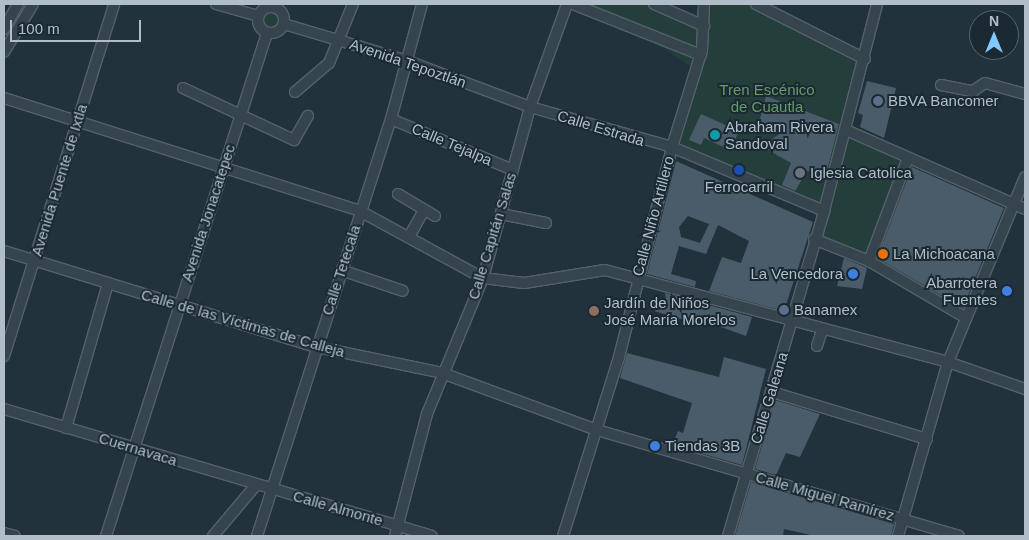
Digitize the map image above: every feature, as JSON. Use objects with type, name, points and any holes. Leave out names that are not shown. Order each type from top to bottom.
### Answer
[{"type":"street","points":[[4,28],[18,4]]},
{"type":"street","points":[[4,52],[33,4]]},
{"type":"street","name":"Avenida Puente de Ixtla","points":[[4,356],[114,4]]},
{"type":"street","points":[[216,4],[258,16]]},
{"type":"street","points":[[295,92],[329,63],[341,41],[353,4]]},
{"type":"street","name":"Calle Tetecala","points":[[257,536],[316,347],[391,119],[405,60],[422,4]]},
{"type":"street","name":"Calle Capitán Salas","points":[[395,536],[442,374],[482,278],[530,107],[567,4]]},
{"type":"street","points":[[573,4],[701,55]]},
{"type":"street","points":[[654,4],[704,26]]},
{"type":"street","name":"Calle Niño Artillero","points":[[563,536],[597,430],[672,147],[701,55],[704,4]]},
{"type":"street","points":[[756,4],[865,59]]},
{"type":"street","name":"Calle Galeana","points":[[728,536],[772,392],[814,239],[824,211],[878,4]]},
{"type":"street","points":[[276,5],[281,11],[284,24],[280,30],[267,33],[261,30],[258,16],[268,7],[276,5]]},
{"type":"street","name":"Avenida Tepoztlán","points":[[284,24],[405,60],[530,107]]},
{"type":"street","name":"Avenida Jonacatepec","points":[[106,536],[136,448],[178,306],[267,33]]},
{"type":"street","points":[[941,85],[973,91],[990,83],[1025,94]]},
{"type":"street","points":[[183,88],[241,112],[294,140],[308,116]]},
{"type":"street","points":[[4,98],[360,211],[482,278],[524,283],[605,270],[636,281],[791,321],[822,331],[948,362],[1025,389]]},
{"type":"street","name":"Calle Estrada","points":[[530,107],[672,147],[824,211]]},
{"type":"street","name":"Calle Tejalpa","points":[[391,119],[513,170]]},
{"type":"street","points":[[846,130],[1025,209]]},
{"type":"street","points":[[870,261],[908,158]]},
{"type":"street","points":[[898,536],[948,362],[1025,177]]},
{"type":"street","points":[[398,194],[435,216]]},
{"type":"street","points":[[409,237],[424,210]]},
{"type":"street","points":[[501,214],[546,222]]},
{"type":"street","points":[[814,239],[870,261],[966,318]]},
{"type":"street","name":"Calle de las Víctimas de Calleja","points":[[4,251],[316,347],[442,374],[597,430]]},
{"type":"street","points":[[341,270],[404,291]]},
{"type":"street","points":[[66,428],[108,284]]},
{"type":"street","points":[[817,346],[822,331]]},
{"type":"street","points":[[772,392],[927,439]]},
{"type":"street","name":"Cuernavaca","points":[[4,409],[272,488]]},
{"type":"street","name":"Calle Miguel Ramírez","points":[[597,430],[904,518],[959,536]]},
{"type":"street","points":[[213,536],[257,484]]},
{"type":"street","name":"Calle Almonte","points":[[272,488],[432,536]]},
{"type":"street","points":[[4,533],[15,536]]},
{"type":"green space","name":"Tren Escénico de Cuautla","points":[[572,4],[654,4],[703,25],[704,4],[756,4],[865,59],[846,130],[908,158],[869,261],[814,239],[824,212],[672,147],[695,70],[664,48]]},
{"type":"green space","points":[[271,6],[281,10],[285,20],[281,30],[271,34],[261,30],[257,20],[261,10]]},
{"type":"building","points":[[867,81],[896,88],[884,138],[860,127],[863,115],[858,113]]},
{"type":"building","points":[[766,96],[839,124],[826,175],[807,171],[795,191],[782,185],[791,163],[768,150],[769,141],[781,133],[759,123]]},
{"type":"building","name":"Abraham Rivera Sandoval","points":[[701,114],[739,131],[730,150],[704,138],[701,145],[689,140]]},
{"type":"building","points":[[676,161],[813,222],[784,311],[709,291],[722,257],[741,263],[749,241],[718,225],[706,254],[679,246],[671,274],[696,281],[695,287],[647,274]],"holes":[[[688,216],[709,224],[700,243],[681,237],[679,227]]]},
{"type":"building","points":[[912,167],[1004,208],[963,308],[877,258]]},
{"type":"building","name":"La Vencedora","points":[[844,258],[867,268],[862,289],[837,286]]},
{"type":"building","points":[[665,293],[752,317],[746,336],[693,317],[691,322],[654,311],[667,306]]},
{"type":"building","points":[[627,353],[719,377],[724,357],[766,369],[742,465],[672,445],[678,431],[683,433],[692,403],[620,378]]},
{"type":"building","points":[[775,400],[820,414],[800,457],[786,453],[776,475],[755,469]]},
{"type":"building","points":[[751,482],[894,524],[891,536],[815,536],[784,529],[783,536],[735,536]]},
{"type":"place","name":"BBVA Bancomer","points":[[878,101]]},
{"type":"place","name":"Abraham Rivera Sandoval","points":[[715,135]]},
{"type":"place","name":"Ferrocarril","points":[[739,170]]},
{"type":"place","name":"Iglesia Catolica","points":[[800,173]]},
{"type":"place","name":"La Michoacana","points":[[883,254]]},
{"type":"place","name":"La Vencedora","points":[[853,274]]},
{"type":"place","name":"Abarrotera Fuentes","points":[[1007,291]]},
{"type":"place","name":"Banamex","points":[[784,310]]},
{"type":"place","name":"Jardín de Niños José María Morelos","points":[[594,311]]},
{"type":"place","name":"Tiendas 3B","points":[[655,446]]}]
